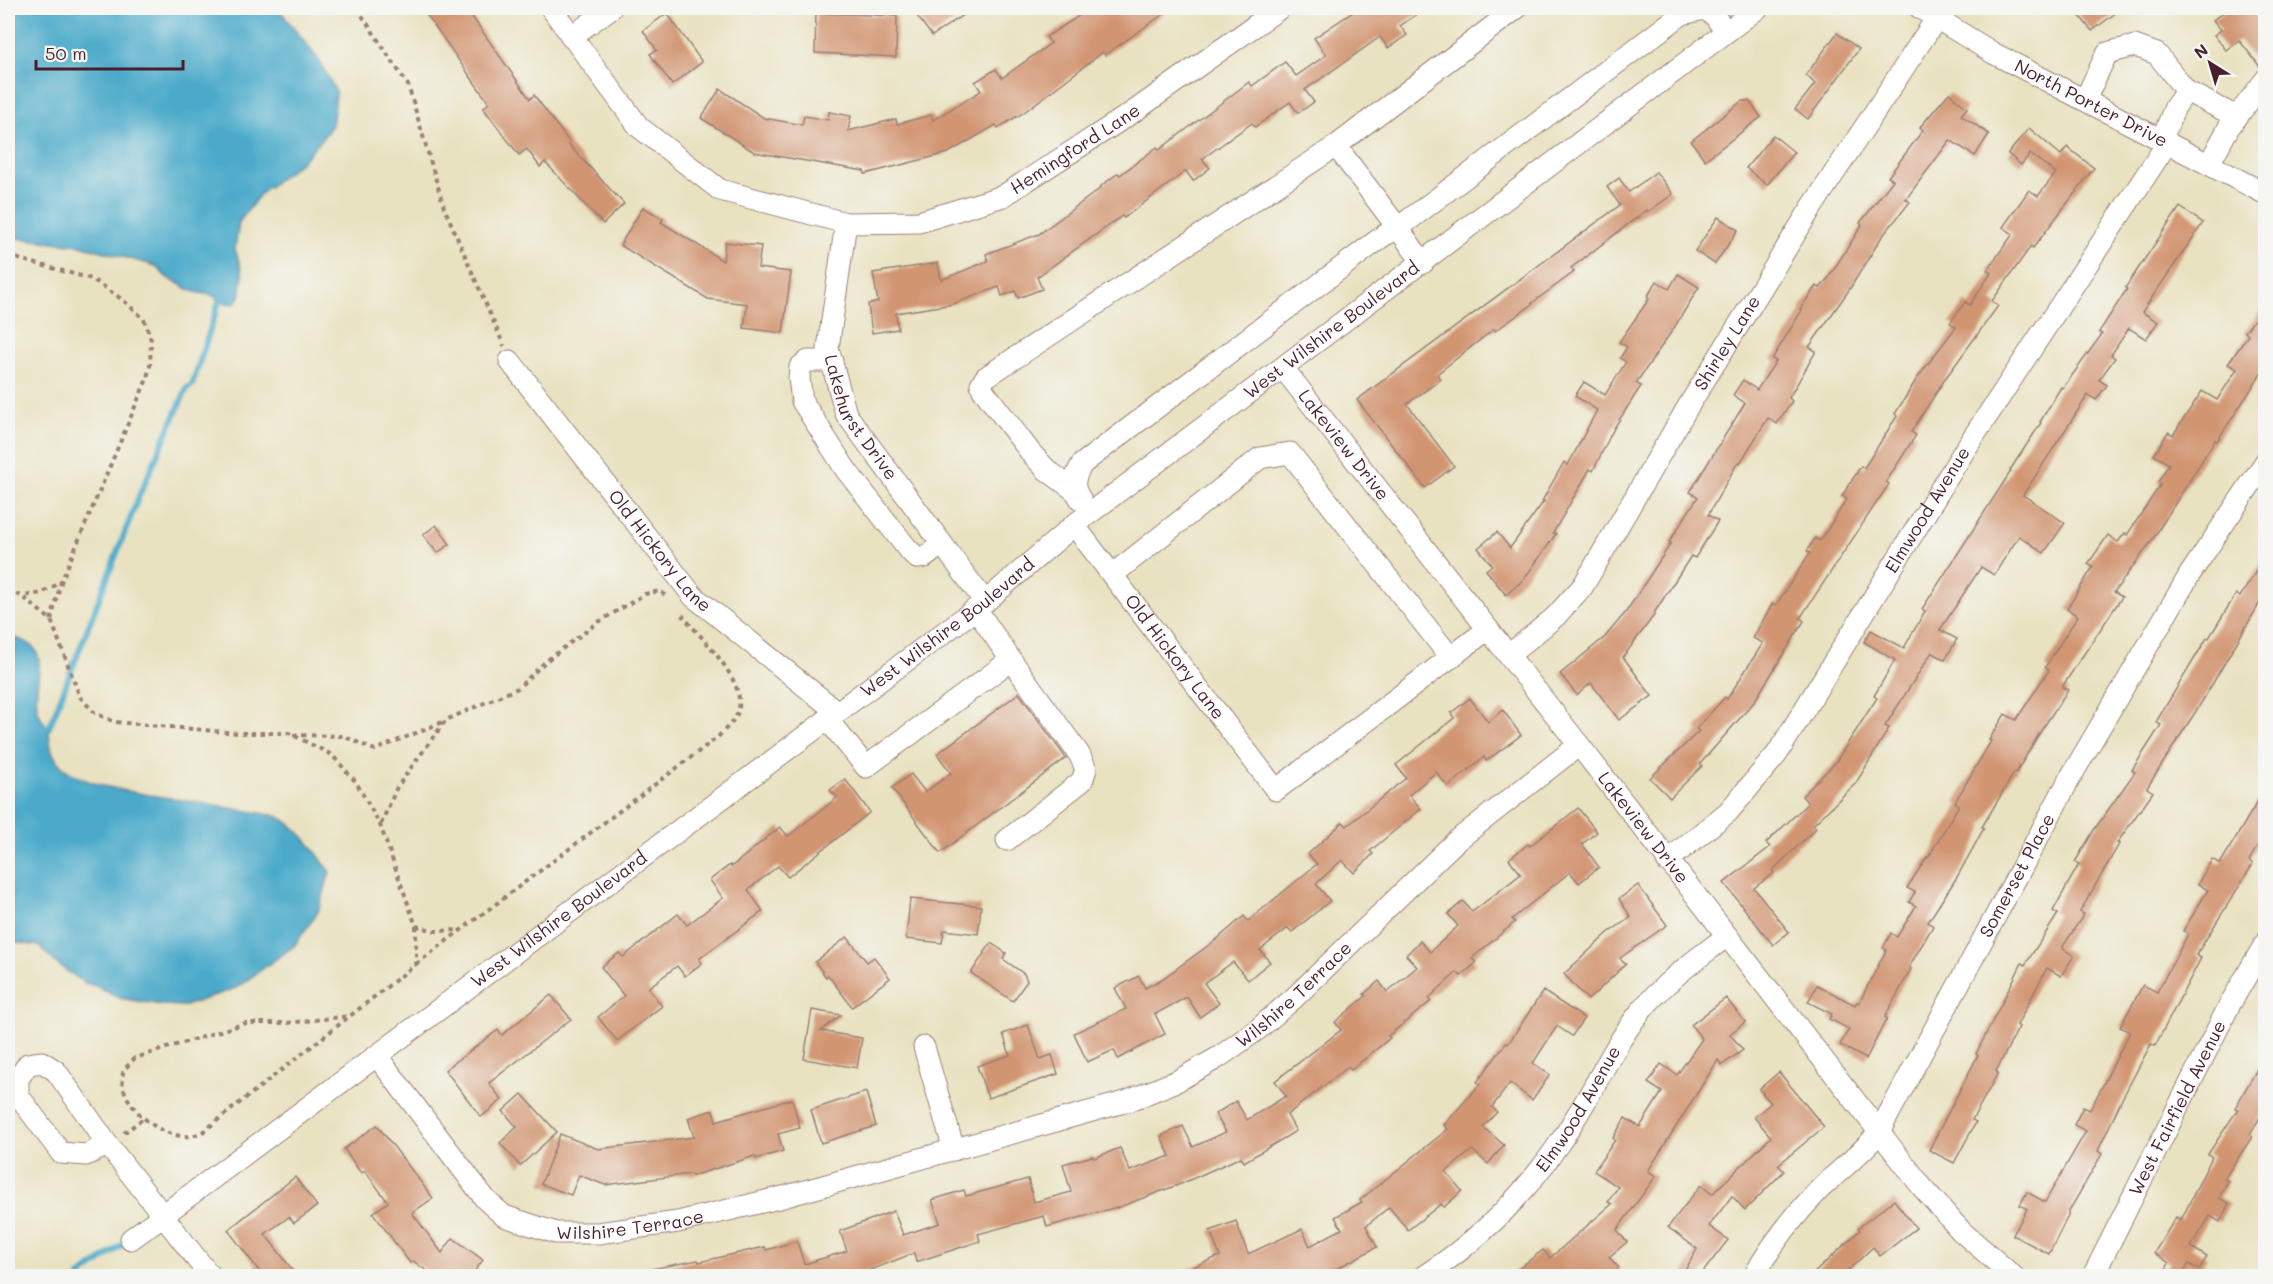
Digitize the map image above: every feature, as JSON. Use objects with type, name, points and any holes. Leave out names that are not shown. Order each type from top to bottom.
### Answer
[{"type":"street","points":[[551,8],[639,127],[720,190],[846,223]]},
{"type":"street","points":[[572,37],[611,8]]},
{"type":"street","name":"Hemingford Lane","points":[[846,223],[919,222],[1003,196],[1133,112],[1280,8]]},
{"type":"street","points":[[1423,262],[1336,146],[1517,8]]},
{"type":"street","name":"West Wilshire Boulevard","points":[[131,1239],[980,606],[1082,519],[1758,8]]},
{"type":"street","points":[[1074,490],[1074,478],[1083,464],[1374,242],[1398,228],[1682,14],[1704,9],[1713,15],[1726,32]]},
{"type":"street","name":"North Porter Drive","points":[[1928,13],[1993,53],[2165,140],[2265,194]]},
{"type":"street","name":"Shirley Lane","points":[[1509,655],[1555,617],[1583,586],[1695,395],[1810,210],[1928,13]]},
{"type":"street","points":[[2085,100],[2107,53],[2135,46],[2157,54],[2186,91],[2237,117]]},
{"type":"street","points":[[2209,164],[2229,127],[2265,79]]},
{"type":"street","name":"Elmwood Avenue","points":[[1667,861],[1728,812],[1777,754],[1964,451],[2165,140],[2175,107],[2186,91]]},
{"type":"street","name":"Old Hickory Lane","points":[[1336,146],[986,377],[981,384],[983,390],[1031,453],[1047,470],[1074,490],[1082,519],[1112,575],[1276,790],[1451,658]]},
{"type":"street","name":"Lakehurst Drive","points":[[846,223],[828,348],[846,414],[942,544],[1011,660],[1079,754],[1086,769],[1082,781],[1007,840]]},
{"type":"street","name":"Old Hickory Lane","points":[[510,361],[693,596],[832,715],[866,767],[1011,660]]},
{"type":"street","points":[[832,361],[808,361],[800,367],[802,401],[846,470],[907,548],[918,558],[925,557],[942,544]]},
{"type":"street","name":"Lakeview Drive","points":[[1283,369],[1580,745],[1667,861],[1879,1132],[1943,1211],[1992,1260],[2013,1276]]},
{"type":"street","points":[[1112,575],[1260,458],[1290,453],[1451,658],[1488,629]]},
{"type":"street","name":"Somerset Place","points":[[1754,1276],[1766,1255],[1796,1216],[1819,1190],[1864,1151],[1879,1132],[2070,778],[2190,574],[2265,461]]},
{"type":"street","name":"Wilshire Terrace","points":[[377,1056],[486,1200],[504,1216],[556,1233],[598,1233],[678,1222],[783,1197],[1128,1101],[1177,1081],[1219,1057],[1257,1030],[1294,998],[1455,842],[1580,745]]},
{"type":"street","name":"Elmwood Avenue","points":[[1424,1276],[1461,1250],[1516,1200],[1560,1142],[1616,1047],[1642,1010],[1671,981],[1727,936]]},
{"type":"street","name":"West Fairfield Avenue","points":[[2093,1276],[2230,1004],[2265,942]]},
{"type":"street","points":[[924,1047],[954,1150]]},
{"type":"street","points":[[108,1145],[86,1155],[61,1153],[18,1095],[18,1079],[28,1064],[42,1062],[56,1071],[108,1145],[210,1276]]},
{"type":"path","points":[[357,8],[408,85],[444,207],[510,361]]},
{"type":"path","points":[[8,256],[92,279],[123,300],[144,319],[151,340],[150,366],[146,381],[61,582],[51,620]]},
{"type":"path","points":[[23,597],[42,593],[61,582]]},
{"type":"path","points":[[8,590],[23,597],[51,620],[80,697],[95,713],[115,722],[237,733],[289,733],[332,755],[356,782],[380,825],[416,926],[416,964]]},
{"type":"path","points":[[292,735],[343,736],[375,750],[518,688],[546,661],[597,623],[645,594],[660,591],[672,602]]},
{"type":"path","points":[[350,1016],[287,1023],[246,1023],[135,1058],[123,1072],[123,1088],[133,1104],[156,1129],[175,1136],[195,1137],[350,1016],[416,964],[718,737],[738,712],[739,693],[732,677],[678,611]]},
{"type":"path","points":[[380,825],[397,787],[446,720]]},
{"type":"path","points":[[416,926],[435,931],[461,930]]},
{"type":"path","points":[[108,1145],[145,1117]]},
{"type":"water","points":[[8,8],[278,8],[320,62],[336,92],[332,125],[301,162],[261,193],[239,222],[235,249],[243,275],[240,297],[234,304],[219,302],[214,296],[192,291],[166,277],[156,266],[80,245],[8,237]]},
{"type":"water","points":[[8,637],[26,642],[36,651],[39,661],[37,702],[40,715],[49,728],[54,756],[65,769],[76,776],[103,786],[277,816],[300,833],[330,872],[318,912],[294,946],[236,988],[185,1006],[119,998],[85,983],[57,964],[39,946],[8,941]]},
{"type":"building","points":[[422,8],[466,8],[530,99],[534,95],[570,143],[569,145],[624,204],[603,224],[545,162],[540,167],[527,149],[519,155],[483,108],[489,103]]},
{"type":"building","points":[[911,8],[973,8],[932,36]]},
{"type":"building","points":[[1091,8],[1172,8],[1105,55],[1103,52],[1023,113],[998,128],[996,125],[948,153],[865,174],[864,171],[754,152],[701,118],[720,89],[764,118],[802,125],[804,116],[828,120],[829,112],[851,116],[848,131],[896,119],[897,124],[931,115],[933,120],[981,91],[975,82],[996,69],[1002,78],[1051,43],[1046,37]]},
{"type":"building","points":[[1359,8],[1426,8],[1400,26],[1407,35],[1388,48],[1380,37],[1305,90],[1314,102],[1298,113],[1290,102],[1255,127],[1252,123],[1202,159],[1210,168],[1193,181],[1186,171],[1124,218],[1122,216],[1037,277],[1042,289],[1018,298],[1015,291],[1002,296],[999,287],[953,304],[896,313],[898,329],[872,333],[868,304],[878,302],[873,273],[938,263],[941,280],[988,261],[986,254],[1039,234],[1118,173],[1120,175],[1157,147],[1159,150],[1249,82],[1252,86],[1285,62],[1296,76],[1326,55],[1314,38]]},
{"type":"building","points":[[2073,8],[2122,8],[2092,31]]},
{"type":"building","points":[[2229,8],[2265,8],[2265,67],[2261,68],[2239,40],[2226,50],[2214,35],[2221,30],[2213,20]]},
{"type":"building","points":[[667,13],[702,62],[672,85],[650,54],[657,50],[643,31]]},
{"type":"building","points":[[816,13],[897,16],[896,57],[815,53]]},
{"type":"building","points":[[1837,33],[1859,49],[1808,119],[1795,109],[1815,84],[1806,75]]},
{"type":"building","points":[[1949,93],[1967,108],[1961,115],[1989,134],[1975,156],[1950,140],[1906,199],[1910,202],[1881,238],[1849,290],[1809,347],[1816,351],[1789,398],[1792,401],[1777,424],[1768,418],[1740,463],[1738,462],[1708,515],[1718,521],[1695,558],[1691,556],[1655,614],[1623,657],[1652,696],[1619,720],[1591,683],[1577,695],[1560,674],[1605,637],[1626,612],[1698,497],[1690,492],[1745,403],[1733,395],[1743,380],[1757,390],[1776,361],[1772,359],[1802,310],[1800,309],[1816,286],[1820,288],[1829,277],[1862,225],[1860,223],[1893,180],[1888,177],[1923,130],[1920,127]]},
{"type":"building","points":[[1742,101],[1749,101],[1761,117],[1705,160],[1691,141]]},
{"type":"building","points":[[2029,128],[2061,155],[2067,147],[2094,168],[2033,248],[2031,246],[1992,301],[1998,306],[1945,379],[1911,432],[1916,435],[1886,482],[1889,484],[1800,618],[1804,621],[1754,702],[1700,764],[1702,766],[1670,798],[1650,778],[1699,731],[1696,729],[1725,697],[1727,699],[1763,643],[1753,638],[1773,603],[1776,605],[1810,553],[1807,551],[1815,538],[1820,541],[1847,499],[1842,496],[1861,466],[1864,468],[1897,416],[1895,414],[1918,377],[1956,327],[1950,323],[1965,302],[1970,305],[1991,273],[1987,270],[2013,234],[2003,227],[2029,190],[2038,196],[2056,173],[2030,154],[2021,165],[2008,154]]},
{"type":"building","points":[[1773,135],[1794,152],[1767,185],[1746,168]]},
{"type":"building","points":[[1656,172],[1673,194],[1648,212],[1647,210],[1571,268],[1574,272],[1533,304],[1495,331],[1494,329],[1437,374],[1441,379],[1407,404],[1454,466],[1425,488],[1357,400],[1620,205],[1607,187],[1619,178],[1629,192]]},
{"type":"building","points":[[643,207],[663,219],[661,222],[723,261],[725,242],[761,246],[758,268],[791,272],[783,333],[744,328],[747,304],[708,299],[620,245]]},
{"type":"building","points":[[2180,207],[2203,223],[2142,312],[2158,322],[2146,339],[2129,328],[2111,355],[2115,358],[2099,380],[2107,385],[2096,400],[2088,395],[2023,495],[2065,523],[2044,553],[2019,536],[1994,575],[1981,567],[1940,630],[1957,639],[1945,660],[1932,652],[1885,726],[1889,728],[1856,783],[1813,825],[1816,828],[1772,871],[1774,873],[1754,888],[1789,932],[1773,945],[1724,883],[1770,847],[1766,843],[1808,803],[1802,796],[1835,763],[1877,698],[1874,696],[1895,660],[1864,642],[1871,630],[1904,648],[1925,611],[1922,609],[2011,471],[2061,387],[2063,388],[2102,334],[2099,332],[2127,289],[2125,288]]},
{"type":"building","points":[[1718,217],[1738,230],[1715,264],[1695,251]]},
{"type":"building","points":[[1678,274],[1699,287],[1636,383],[1641,386],[1614,428],[1593,471],[1590,469],[1553,533],[1556,534],[1524,579],[1506,595],[1486,570],[1492,565],[1478,548],[1497,532],[1510,548],[1544,501],[1542,501],[1564,462],[1568,465],[1597,410],[1575,396],[1584,382],[1605,395],[1626,362],[1620,358],[1627,347],[1619,342],[1649,299],[1647,297],[1657,281],[1669,289]]},
{"type":"building","points":[[2265,305],[2265,368],[2217,441],[2215,440],[2151,542],[2114,592],[2122,597],[2062,687],[2068,690],[2014,773],[1982,827],[1984,828],[1957,877],[1928,922],[1933,926],[1909,967],[1911,969],[1866,1059],[1840,1045],[1849,1029],[1829,1019],[1832,1014],[1808,1002],[1817,985],[1855,1005],[1859,1003],[1886,950],[1883,948],[1891,933],[1897,937],[1916,906],[1909,902],[1915,892],[1907,888],[1928,858],[1959,805],[1955,802],[1991,741],[1989,740],[2005,714],[2016,720],[2049,670],[2045,667],[2078,616],[2067,609],[2093,567],[2088,564],[2108,535],[2118,542],[2125,533],[2127,535],[2161,484],[2158,482],[2169,464],[2154,455],[2168,432],[2173,435],[2202,391],[2217,400],[2237,369],[2228,364],[2248,335],[2245,332]]},
{"type":"building","points":[[436,525],[450,544],[437,553],[423,535]]},
{"type":"building","points":[[2265,557],[2265,594],[2203,700],[2147,788],[2153,792],[2117,843],[2119,844],[2080,912],[2084,914],[2062,948],[2074,956],[2061,976],[2047,968],[2017,1025],[2019,1027],[1996,1071],[1998,1073],[1972,1120],[1976,1122],[1954,1163],[1929,1150],[2022,963],[2025,965],[2058,914],[2053,911],[2079,864],[2075,862],[2094,830],[2135,772],[2132,770],[2161,725],[2156,722],[2207,638],[2236,594],[2240,597]]},
{"type":"building","points":[[1019,693],[1066,758],[940,853],[892,788],[911,774],[925,792],[951,773],[937,754]]},
{"type":"building","points":[[1470,698],[1488,722],[1503,710],[1521,735],[1486,761],[1484,757],[1448,787],[1436,772],[1409,795],[1421,809],[1370,851],[1373,854],[1354,873],[1342,860],[1316,884],[1330,901],[1292,932],[1288,928],[1260,950],[1270,962],[1248,980],[1233,962],[1204,983],[1219,1003],[1200,1017],[1187,997],[1155,1014],[1165,1034],[1118,1059],[1114,1050],[1087,1062],[1074,1033],[1126,1009],[1115,988],[1139,976],[1145,988],[1162,979],[1216,940],[1244,916],[1248,921],[1317,864],[1308,854],[1343,822],[1347,826],[1406,778],[1396,765],[1454,718],[1451,713]]},
{"type":"building","points":[[845,779],[870,812],[788,877],[778,866],[748,890],[763,911],[699,959],[702,963],[685,976],[677,966],[648,988],[662,1006],[617,1041],[598,1017],[624,996],[601,967],[619,953],[623,957],[678,914],[687,925],[723,898],[710,880],[730,865],[731,867],[780,827],[788,836],[837,798],[830,790]]},
{"type":"building","points":[[2265,789],[2265,833],[2249,861],[2253,864],[2196,955],[2201,958],[2155,1046],[2151,1044],[2122,1099],[2098,1151],[2102,1154],[2068,1213],[2049,1254],[2013,1235],[2027,1209],[2020,1205],[2027,1192],[2045,1202],[2086,1131],[2074,1125],[2083,1107],[2090,1110],[2130,1032],[2120,1027],[2143,985],[2157,992],[2188,934],[2183,931],[2208,890],[2198,884],[2212,859],[2220,864]]},
{"type":"building","points":[[1578,808],[1597,832],[1582,844],[1599,867],[1579,883],[1570,872],[1512,919],[1515,922],[1472,958],[1476,963],[1461,976],[1457,972],[1429,998],[1431,1001],[1388,1036],[1390,1038],[1351,1070],[1348,1067],[1287,1115],[1296,1131],[1244,1162],[1241,1157],[1183,1183],[1117,1208],[1047,1227],[1044,1216],[978,1234],[980,1241],[916,1262],[914,1253],[855,1276],[652,1276],[651,1269],[698,1260],[699,1262],[765,1247],[766,1250],[797,1241],[804,1264],[847,1251],[840,1231],[894,1211],[903,1235],[940,1223],[932,1200],[964,1190],[966,1196],[1028,1179],[1034,1202],[1071,1192],[1063,1164],[1093,1156],[1094,1158],[1120,1148],[1130,1171],[1170,1156],[1161,1136],[1183,1126],[1193,1147],[1226,1132],[1215,1114],[1236,1101],[1247,1120],[1286,1096],[1275,1081],[1341,1030],[1335,1022],[1366,996],[1364,994],[1379,981],[1387,992],[1417,967],[1406,955],[1420,941],[1430,952],[1458,926],[1448,914],[1463,901],[1472,912],[1521,874],[1509,859],[1528,844],[1530,846]]},
{"type":"building","points":[[1638,885],[1667,925],[1620,958],[1626,964],[1588,1000],[1564,974],[1608,933],[1631,917],[1619,899]]},
{"type":"building","points":[[910,899],[981,906],[978,934],[944,930],[942,943],[906,939]]},
{"type":"building","points":[[847,937],[867,962],[874,957],[890,978],[852,1007],[815,962]]},
{"type":"building","points":[[991,943],[1006,953],[1003,959],[1024,974],[1027,981],[1013,1001],[971,973]]},
{"type":"building","points":[[1543,991],[1584,1018],[1572,1036],[1557,1026],[1533,1063],[1550,1075],[1532,1100],[1510,1083],[1492,1107],[1497,1112],[1483,1127],[1504,1145],[1488,1164],[1472,1150],[1446,1172],[1462,1191],[1444,1207],[1441,1204],[1408,1230],[1389,1207],[1366,1226],[1377,1247],[1323,1276],[1170,1276],[1220,1256],[1210,1231],[1236,1221],[1248,1254],[1302,1229],[1310,1246],[1342,1229],[1335,1217],[1362,1202],[1360,1200],[1448,1129],[1444,1125],[1480,1084],[1477,1082],[1506,1043],[1508,1044]]},
{"type":"building","points":[[551,995],[571,1019],[489,1083],[502,1100],[481,1117],[445,1070],[498,1030],[502,1035]]},
{"type":"building","points":[[1726,998],[1745,1022],[1730,1034],[1743,1050],[1722,1065],[1718,1060],[1648,1171],[1656,1176],[1617,1230],[1627,1242],[1609,1257],[1619,1268],[1610,1276],[1509,1276],[1543,1250],[1550,1258],[1612,1204],[1608,1202],[1618,1187],[1594,1171],[1615,1140],[1613,1138],[1625,1118],[1640,1127],[1662,1092],[1648,1083],[1661,1064],[1677,1075],[1702,1039],[1691,1025]]},
{"type":"building","points":[[812,1010],[841,1015],[821,1031],[862,1038],[857,1068],[804,1059]]},
{"type":"building","points":[[1028,1025],[1040,1059],[1052,1055],[1058,1074],[988,1098],[977,1066],[1010,1055],[1003,1034]]},
{"type":"building","points":[[2265,1055],[2265,1108],[2250,1135],[2252,1137],[2224,1179],[2228,1181],[2219,1198],[2229,1203],[2220,1222],[2210,1216],[2191,1247],[2207,1257],[2199,1270],[2189,1264],[2181,1276],[2177,1276],[2166,1269],[2169,1263],[2154,1253],[2176,1217],[2181,1220],[2212,1157],[2208,1154],[2238,1109],[2235,1108]]},
{"type":"building","points":[[1779,1072],[1824,1127],[1778,1165],[1784,1171],[1745,1210],[1732,1196],[1709,1226],[1728,1240],[1700,1276],[1682,1276],[1697,1249],[1668,1227],[1701,1185],[1712,1194],[1771,1137],[1754,1117],[1771,1103],[1759,1089]]},
{"type":"building","points":[[866,1092],[876,1126],[821,1143],[811,1110]]},
{"type":"building","points":[[522,1094],[557,1132],[520,1166],[500,1143],[517,1127],[503,1111]]},
{"type":"building","points":[[792,1099],[800,1128],[778,1134],[783,1151],[756,1159],[755,1156],[692,1176],[691,1174],[605,1185],[579,1175],[571,1195],[541,1184],[560,1134],[598,1149],[694,1137],[688,1118],[713,1110],[716,1121]]},
{"type":"building","points":[[377,1125],[433,1198],[412,1213],[442,1253],[453,1238],[483,1260],[471,1276],[434,1276],[413,1261],[410,1263],[373,1213],[388,1202],[365,1171],[361,1173],[344,1149]]},
{"type":"building","points":[[295,1177],[317,1206],[294,1223],[289,1217],[265,1234],[297,1276],[263,1276],[228,1230]]},
{"type":"building","points":[[1894,1200],[1916,1228],[1880,1256],[1873,1247],[1842,1276],[1811,1276],[1860,1230],[1858,1228]]},
{"type":"waterway","points":[[49,728],[139,496],[187,388],[192,385],[219,302]]},
{"type":"waterway","points":[[80,1276],[128,1241]]}]
